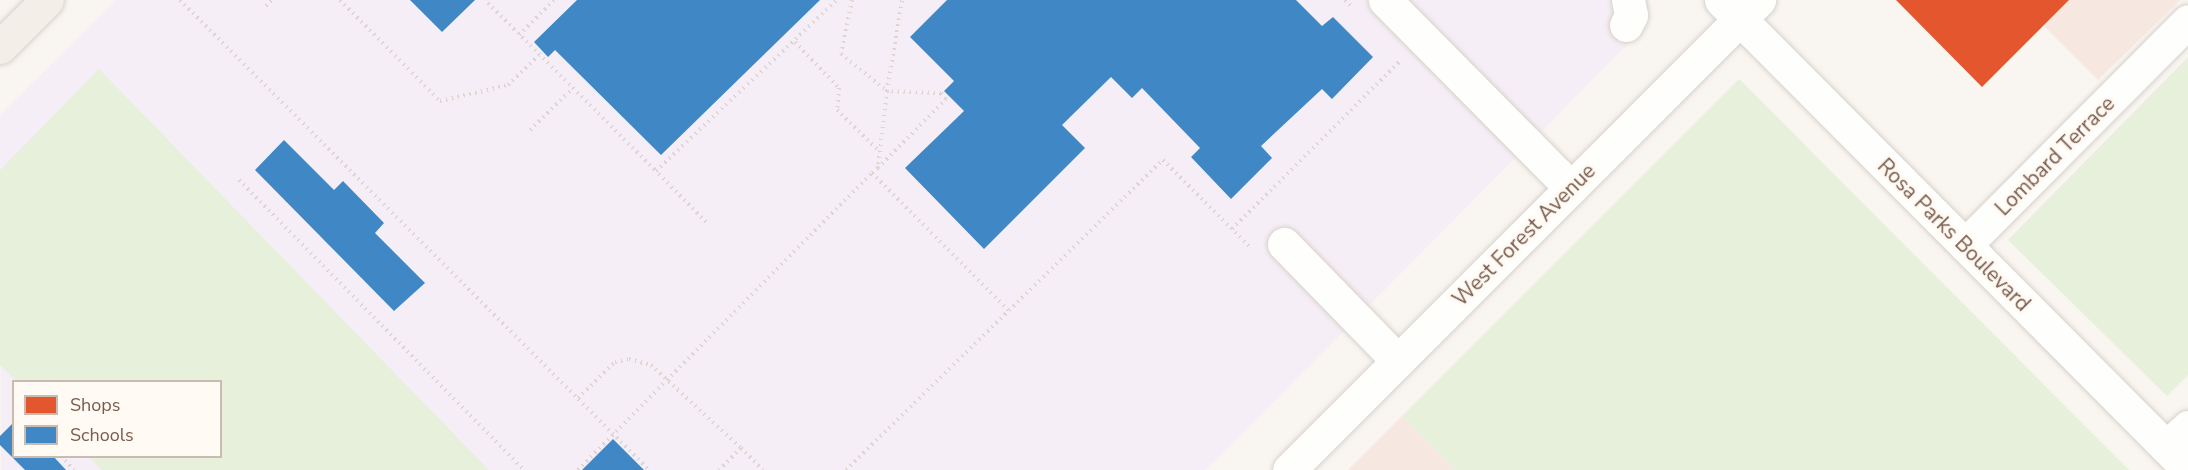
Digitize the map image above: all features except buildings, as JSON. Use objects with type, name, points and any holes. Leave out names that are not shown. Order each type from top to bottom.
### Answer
[{"type":"main road","points":[[0,46],[47,0]]},
{"type":"street","points":[[1385,0],[1571,188]]},
{"type":"street","name":"West Forest Avenue","points":[[1289,470],[1571,188],[1740,6]]},
{"type":"street","name":"Rosa Parks Boulevard","points":[[1740,6],[1965,245],[2181,448]]},
{"type":"street","name":"Lombard Terrace","points":[[1965,245],[2188,21]]},
{"type":"street","points":[[1270,249],[1398,361]]},
{"type":"path","points":[[180,0],[649,470]]},
{"type":"path","points":[[266,6],[272,0]]},
{"type":"path","points":[[340,0],[440,100],[508,85],[539,55]]},
{"type":"path","points":[[519,35],[554,0]]},
{"type":"path","points":[[656,171],[837,0]]},
{"type":"path","points":[[578,470],[946,99],[941,93],[887,91],[841,54],[851,0]]},
{"type":"path","points":[[878,168],[887,91],[902,0]]},
{"type":"path","points":[[488,3],[706,222]]},
{"type":"path","points":[[795,42],[839,88],[837,110],[881,153]]},
{"type":"path","points":[[1232,229],[1402,58]]},
{"type":"path","points":[[530,130],[573,88]]},
{"type":"path","points":[[846,470],[1163,160],[1232,229],[1270,249]]},
{"type":"path","points":[[872,174],[1009,311]]},
{"type":"path","points":[[239,180],[524,470]]},
{"type":"path","points":[[578,398],[615,362],[629,359],[651,365],[763,470]]},
{"type":"path","points":[[719,470],[741,448]]},
{"type":"path","points":[[63,458],[74,470]]},
{"type":"shaded area","points":[[116,0],[1648,0],[1649,10],[1642,30],[1206,470],[1,470],[0,115]]},
{"type":"shaded area","points":[[2018,0],[2180,0],[2098,80]]},
{"type":"shaded area","points":[[1402,416],[1455,470],[1348,470]]},
{"type":"green space","points":[[2188,57],[2188,375],[2167,396],[2008,240]]},
{"type":"green space","points":[[99,69],[489,470],[102,470],[90,458],[222,458],[222,380],[15,380],[0,365],[0,170]]},
{"type":"green space","points":[[1739,79],[2129,470],[1455,470],[1402,416]]}]
